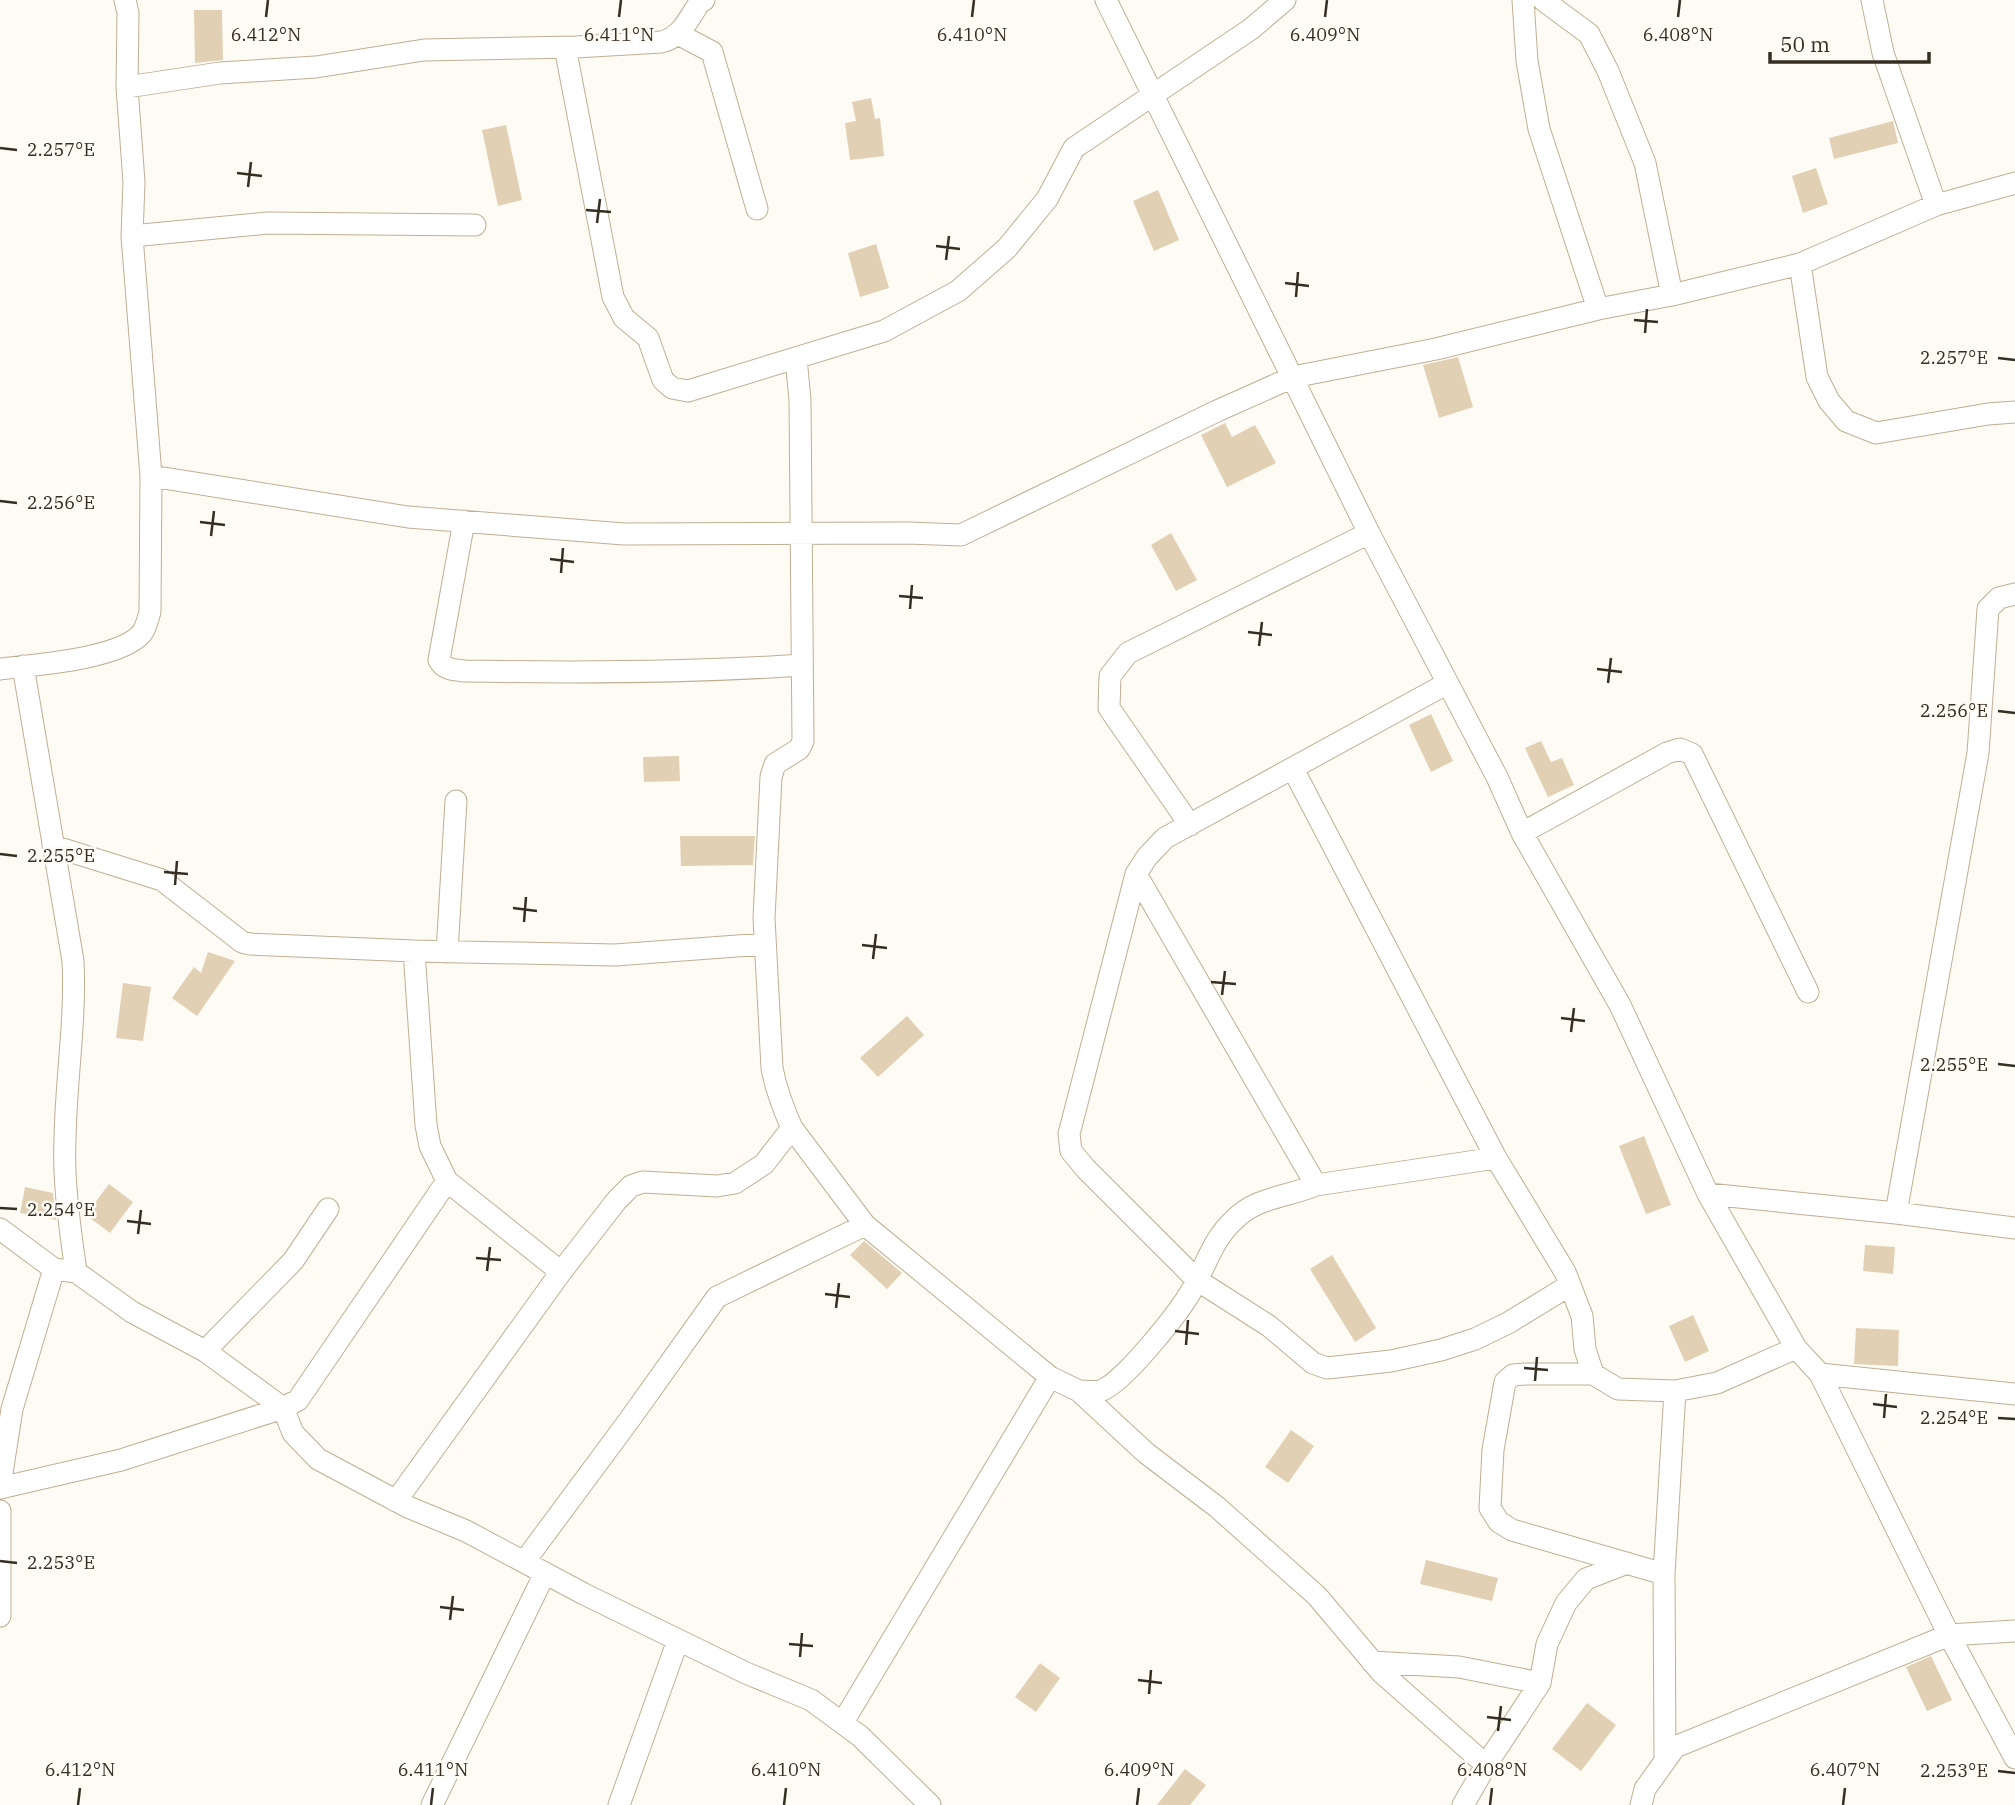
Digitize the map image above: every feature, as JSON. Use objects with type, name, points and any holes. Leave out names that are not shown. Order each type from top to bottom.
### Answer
[{"type":"street","points":[[0,669],[72,660],[125,646],[142,632],[150,612],[151,476],[132,236],[134,182],[127,87],[128,13],[125,0]]},
{"type":"street","points":[[127,87],[220,74],[316,67],[424,50],[661,42],[671,40],[678,34],[704,0]]},
{"type":"street","points":[[1106,0],[1446,684],[1497,777],[1522,832],[1620,1005],[1708,1194],[1796,1348],[1820,1374],[1949,1635],[2015,1758]]},
{"type":"street","points":[[565,47],[613,297],[624,317],[648,338],[663,380],[673,388],[688,391],[884,331],[958,291],[1007,248],[1047,199],[1074,148],[1251,29],[1285,0]]},
{"type":"street","points":[[1523,0],[1527,61],[1539,129],[1598,309]]},
{"type":"street","points":[[1543,0],[1589,34],[1608,71],[1645,163],[1672,295]]},
{"type":"street","points":[[1872,0],[1883,53],[1937,205]]},
{"type":"street","points":[[678,34],[712,52],[757,209]]},
{"type":"street","points":[[151,476],[408,517],[624,534],[961,535],[1293,377],[1436,349],[1598,309],[1672,295],[1800,264],[1937,205],[2015,183]]},
{"type":"street","points":[[132,236],[268,223],[475,225]]},
{"type":"street","points":[[1800,264],[1817,377],[1829,401],[1846,421],[1876,433],[2015,412]]},
{"type":"street","points":[[796,358],[800,400],[803,741],[799,749],[775,764],[771,777],[764,918],[772,1068],[776,1088],[792,1128],[865,1225],[1050,1377],[1079,1391],[1146,1453],[1217,1507],[1317,1596],[1372,1662],[1486,1765]]},
{"type":"street","points":[[464,521],[439,660],[449,668],[466,671],[620,674],[802,665]]},
{"type":"street","points":[[1190,825],[1109,708],[1110,676],[1128,653],[1369,533]]},
{"type":"street","points":[[1896,1213],[1978,753],[1988,608],[1999,598],[2015,594]]},
{"type":"street","points":[[23,666],[73,961],[75,994],[66,1112],[65,1181],[76,1272]]},
{"type":"street","points":[[1446,684],[1165,838],[1147,857],[1136,874],[1069,1133],[1071,1151],[1197,1280],[1269,1326],[1314,1363],[1328,1368],[1391,1361],[1475,1339],[1508,1323],[1570,1285]]},
{"type":"street","points":[[1522,832],[1668,753],[1679,749],[1692,754],[1808,992]]},
{"type":"street","points":[[1293,769],[1496,1158],[1565,1272],[1582,1316],[1585,1349],[1593,1374]]},
{"type":"street","points":[[447,952],[456,801]]},
{"type":"street","points":[[53,846],[162,880],[243,942],[260,945],[615,955],[765,944]]},
{"type":"street","points":[[1136,874],[1316,1185]]},
{"type":"street","points":[[414,951],[426,1125],[430,1146],[447,1181],[561,1272]]},
{"type":"street","points":[[396,1501],[561,1272],[631,1186],[643,1182],[718,1186],[735,1184],[764,1164],[792,1128]]},
{"type":"street","points":[[1079,1391],[1100,1391],[1118,1380],[1192,1291],[1216,1240],[1234,1219],[1257,1202],[1295,1194],[1316,1185],[1496,1158]]},
{"type":"street","points":[[54,1269],[12,1409],[0,1487],[121,1460],[284,1408],[299,1400],[447,1181]]},
{"type":"street","points":[[1708,1194],[2015,1228]]},
{"type":"street","points":[[205,1351],[293,1261],[328,1209]]},
{"type":"street","points":[[524,1562],[631,1419],[717,1297],[865,1225]]},
{"type":"street","points":[[0,1229],[54,1269],[76,1272],[132,1312],[205,1351],[284,1408],[293,1433],[318,1459],[396,1501],[466,1531],[678,1640],[746,1673],[811,1700],[843,1722],[930,1805]]},
{"type":"street","points":[[1664,1574],[1512,1530],[1499,1522],[1490,1508],[1493,1450],[1505,1382],[1513,1375],[1593,1374],[1618,1389],[1675,1391],[1717,1383],[1796,1348]]},
{"type":"street","points":[[1820,1374],[2015,1394]]},
{"type":"street","points":[[843,1722],[1050,1377]]},
{"type":"street","points":[[1665,1760],[1664,1574],[1675,1391]]},
{"type":"street","points":[[0,1511],[0,1616]]},
{"type":"street","points":[[1463,1805],[1540,1683],[1547,1644],[1566,1603],[1586,1579],[1627,1563]]},
{"type":"street","points":[[432,1805],[545,1573]]},
{"type":"street","points":[[1641,1805],[1645,1789],[1675,1747],[1949,1635],[2015,1631]]},
{"type":"street","points":[[619,1805],[678,1640]]},
{"type":"street","points":[[1372,1662],[1459,1667],[1540,1683]]},
{"type":"building","points":[[194,10],[222,10],[223,60],[195,63]]},
{"type":"building","points":[[871,98],[875,119],[880,118],[884,156],[850,160],[845,123],[856,121],[852,102]]},
{"type":"building","points":[[1893,121],[1898,143],[1834,159],[1829,138]]},
{"type":"building","points":[[506,125],[522,200],[498,206],[482,130]]},
{"type":"building","points":[[1816,168],[1828,204],[1803,213],[1792,176]]},
{"type":"building","points":[[1158,190],[1179,240],[1154,251],[1133,201]]},
{"type":"building","points":[[876,244],[889,288],[860,297],[848,253]]},
{"type":"building","points":[[1458,357],[1473,407],[1439,418],[1423,365]]},
{"type":"building","points":[[1225,423],[1232,437],[1255,425],[1276,463],[1227,487],[1201,435]]},
{"type":"building","points":[[1171,533],[1197,580],[1176,591],[1151,545]]},
{"type":"building","points":[[1431,714],[1453,761],[1431,772],[1409,725]]},
{"type":"building","points":[[1541,741],[1551,762],[1562,758],[1574,785],[1548,797],[1525,748]]},
{"type":"building","points":[[679,756],[680,781],[644,782],[643,757]]},
{"type":"building","points":[[680,836],[755,836],[753,865],[681,866]]},
{"type":"building","points":[[208,952],[235,961],[197,1016],[172,998],[194,967],[201,973]]},
{"type":"building","points":[[123,983],[151,987],[143,1041],[116,1038]]},
{"type":"building","points":[[907,1016],[924,1035],[878,1077],[860,1058]]},
{"type":"building","points":[[1644,1136],[1671,1205],[1646,1214],[1619,1146]]},
{"type":"building","points":[[109,1184],[133,1202],[110,1233],[86,1215]]},
{"type":"building","points":[[25,1187],[53,1193],[56,1220],[20,1213]]},
{"type":"building","points":[[864,1241],[902,1273],[887,1289],[850,1255]]},
{"type":"building","points":[[1865,1245],[1895,1247],[1893,1274],[1863,1271]]},
{"type":"building","points":[[1332,1255],[1376,1328],[1355,1342],[1310,1269]]},
{"type":"building","points":[[1693,1315],[1709,1351],[1685,1362],[1669,1326]]},
{"type":"building","points":[[1856,1328],[1899,1330],[1898,1366],[1854,1364]]},
{"type":"building","points":[[1291,1430],[1314,1446],[1288,1483],[1265,1467]]},
{"type":"building","points":[[1426,1560],[1498,1578],[1492,1601],[1420,1584]]},
{"type":"building","points":[[1931,1656],[1952,1700],[1927,1711],[1906,1667]]},
{"type":"building","points":[[1040,1663],[1060,1678],[1036,1712],[1015,1697]]},
{"type":"building","points":[[1587,1703],[1616,1725],[1581,1771],[1552,1749]]},
{"type":"building","points":[[1185,1769],[1206,1785],[1190,1805],[1157,1805]]}]
